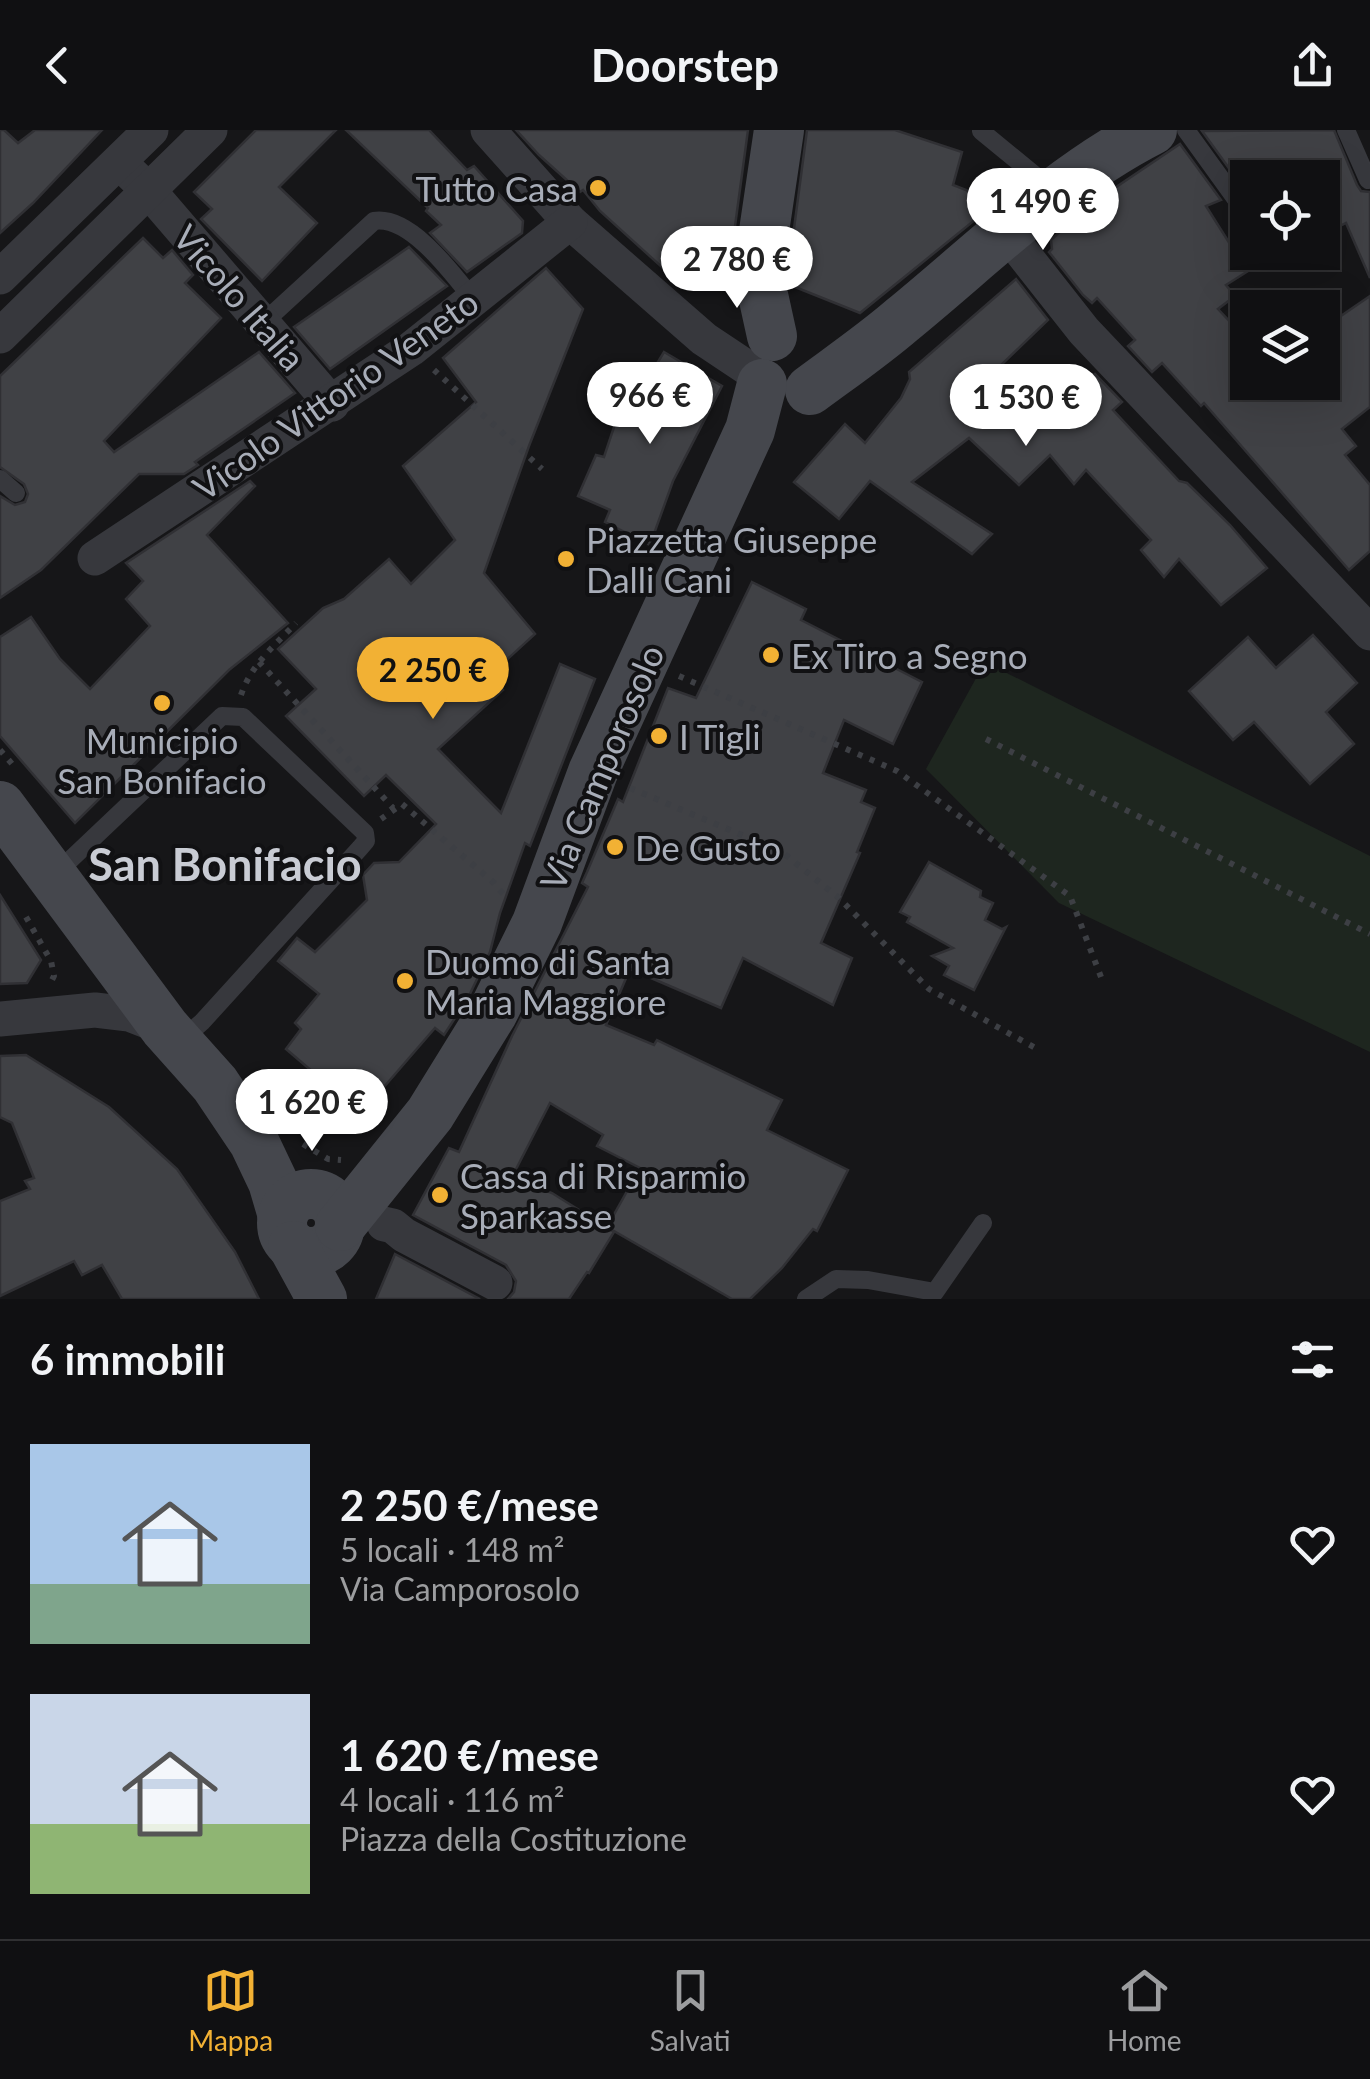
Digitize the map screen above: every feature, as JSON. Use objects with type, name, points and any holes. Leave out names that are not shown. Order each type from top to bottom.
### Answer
[{"type":"street","points":[[0,277],[151,130]]},
{"type":"street","points":[[0,336],[210,130]]},
{"type":"street","points":[[488,130],[570,222],[704,339],[778,375],[900,322],[1054,192],[1102,145],[1152,130]]},
{"type":"street","points":[[778,375],[758,272],[779,130]]},
{"type":"street","name":"Vicolo Italia","points":[[118,162],[149,191],[332,404]]},
{"type":"street","name":"Vicolo Vittorio Veneto","points":[[94,558],[411,349],[570,222]]},
{"type":"street","points":[[1006,232],[1084,331],[1370,633]]},
{"type":"street","name":"Via Camporosolo","points":[[325,1221],[405,1148],[493,1012],[537,923],[593,772],[778,375]]},
{"type":"street","points":[[2,811],[35,888],[215,1084],[268,1130],[288,1178],[325,1221],[494,1283]]},
{"type":"street","points":[[0,1018],[95,1010],[129,1014],[172,1035]]},
{"type":"street","points":[[322,1299],[325,1221]]},
{"type":"street","points":[[325,1221],[336,1299]]},
{"type":"lane","points":[[1186,130],[1230,191]]},
{"type":"lane","points":[[1346,130],[1368,180]]},
{"type":"lane","points":[[981,131],[1054,192]]},
{"type":"lane","points":[[262,323],[374,221],[388,219],[413,233],[473,299]]},
{"type":"lane","points":[[0,478],[16,493]]},
{"type":"lane","points":[[35,888],[68,862],[222,716],[233,714],[243,717],[365,832],[366,841],[360,848],[202,1022],[172,1035]]},
{"type":"lane","points":[[806,1299],[836,1279],[868,1280],[935,1292],[983,1222]]},
{"type":"path","points":[[411,349],[542,469]]},
{"type":"path","points":[[233,714],[246,679],[296,622]]},
{"type":"path","points":[[259,662],[393,808]]},
{"type":"path","points":[[664,669],[897,771],[1070,896],[1101,977]]},
{"type":"path","points":[[986,739],[1370,934]]},
{"type":"path","points":[[628,786],[782,852],[840,898],[929,989],[1040,1050]]},
{"type":"path","points":[[365,832],[402,804],[493,882],[511,906]]},
{"type":"path","points":[[35,888],[54,976],[42,989]]},
{"type":"path","points":[[268,1130],[305,1094]]},
{"type":"shaded area","points":[[985,662],[1370,856],[1370,1052],[1059,903],[926,769]]},
{"type":"building","points":[[0,130],[18,143],[35,130],[102,130],[0,233]]},
{"type":"building","points":[[256,130],[336,130],[279,187],[317,223],[262,281],[201,219],[212,209],[194,192]]},
{"type":"building","points":[[346,130],[429,130],[467,170],[474,166],[523,221],[522,233],[467,272],[430,233],[441,225],[426,211],[428,208]]},
{"type":"building","points":[[516,130],[748,130],[731,256],[709,285],[697,280],[685,288]]},
{"type":"building","points":[[807,130],[895,130],[962,152],[953,185],[997,202],[860,313],[790,285],[788,274]]},
{"type":"building","points":[[1334,130],[1357,185],[1361,191],[1370,192],[1370,278],[1346,223],[1340,226],[1340,160],[1230,160],[1230,170],[1202,131]]},
{"type":"building","points":[[1180,144],[1221,200],[1206,206],[1230,244],[1230,270],[1250,270],[1226,285],[1230,300],[1218,309],[1230,322],[1230,400],[1340,400],[1340,317],[1370,296],[1370,407],[1342,429],[1356,446],[1345,455],[1370,485],[1370,551],[1349,570],[1204,403],[1201,406],[1162,363],[1152,372],[1128,346],[1135,340],[1097,298],[1092,303],[1083,295],[1049,252],[1051,240],[1085,208]]},
{"type":"building","points":[[143,238],[163,258],[172,250],[193,275],[185,283],[221,318],[104,441],[114,452],[259,352],[295,393],[195,462],[198,465],[184,474],[139,474],[41,570],[0,598],[0,496],[15,505],[25,502],[28,494],[24,484],[0,467],[0,376]]},
{"type":"building","points":[[409,247],[447,286],[330,369],[294,327]]},
{"type":"building","points":[[546,268],[583,309],[484,573],[535,634],[490,675],[503,690],[438,749],[501,813],[560,664],[595,679],[530,846],[525,843],[490,952],[468,998],[444,1035],[435,1028],[371,1102],[354,1107],[286,1049],[301,1029],[295,1023],[319,994],[278,961],[297,938],[315,952],[367,900],[363,875],[374,863],[399,862],[436,824],[386,775],[364,796],[286,716],[316,689],[278,649],[323,608],[344,599],[389,559],[411,584],[455,540],[403,466],[476,402],[443,358]]},
{"type":"building","points":[[1016,279],[1048,320],[1000,366],[1035,403],[1057,384],[1069,396],[1095,374],[1122,402],[1113,410],[1179,481],[1187,483],[1230,525],[1267,568],[1221,605],[1179,559],[1164,577],[1141,550],[1151,540],[1086,470],[1074,484],[1050,455],[1019,485],[969,438],[912,482],[992,534],[972,554],[870,481],[839,519],[794,482],[845,424],[865,443],[901,398],[910,379],[909,372]]},
{"type":"building","points":[[664,352],[722,386],[673,481],[650,545],[605,522],[610,510],[578,496],[596,455],[604,457],[622,403],[630,408]]},
{"type":"building","points":[[250,481],[255,486],[207,535],[288,623],[229,670],[75,823],[0,736],[0,637],[31,617],[60,659],[90,689],[150,626],[126,599],[143,581],[126,563]]},
{"type":"building","points":[[752,582],[806,609],[801,620],[922,682],[893,744],[844,720],[823,773],[866,790],[861,802],[875,808],[821,943],[852,958],[833,1005],[743,958],[721,1008],[630,969],[606,1025],[654,1045],[657,1040],[782,1100],[767,1130],[848,1170],[817,1231],[813,1229],[782,1268],[750,1299],[732,1299],[607,1227],[640,1168],[597,1146],[603,1135],[550,1103],[512,1177],[552,1193],[614,1232],[569,1299],[508,1299],[516,1281],[506,1265],[413,1215],[449,1148],[459,1152],[512,1036],[588,887],[582,883],[618,799],[623,802],[668,688],[696,698]]},
{"type":"building","points":[[1313,635],[1357,683],[1326,712],[1354,744],[1310,784],[1254,722],[1233,740],[1189,691],[1248,637],[1276,668]]},
{"type":"building","points":[[929,862],[981,891],[980,897],[993,903],[985,920],[1002,929],[1006,927],[974,990],[944,975],[949,966],[932,956],[953,948],[907,922],[910,917],[900,912]]},
{"type":"building","points":[[0,895],[41,960],[27,983],[0,984]]},
{"type":"building","points":[[26,1055],[109,1107],[177,1169],[235,1252],[259,1299],[122,1299],[102,1265],[82,1275],[74,1261],[0,1296],[0,1201],[30,1189],[25,1181],[34,1178],[12,1123],[0,1117],[0,1056]]},
{"type":"building","points":[[395,1254],[480,1299],[376,1299]]},
{"type":"place","name":"Tutto Casa","points":[[598,188]]},
{"type":"place","name":"Piazzetta Giuseppe Dalli Cani","points":[[566,559]]},
{"type":"place","name":"Ex Tiro a Segno","points":[[771,655]]},
{"type":"place","name":"Municipio San Bonifacio","points":[[162,703]]},
{"type":"place","name":"I Tigli","points":[[659,736]]},
{"type":"place","name":"De Gusto","points":[[615,847]]},
{"type":"place","name":"Duomo di Santa Maria Maggiore","points":[[405,981]]},
{"type":"place","name":"Cassa di Risparmio Sparkasse","points":[[440,1195]]},
{"type":"district","name":"San Bonifacio","points":[[225,864]]}]
